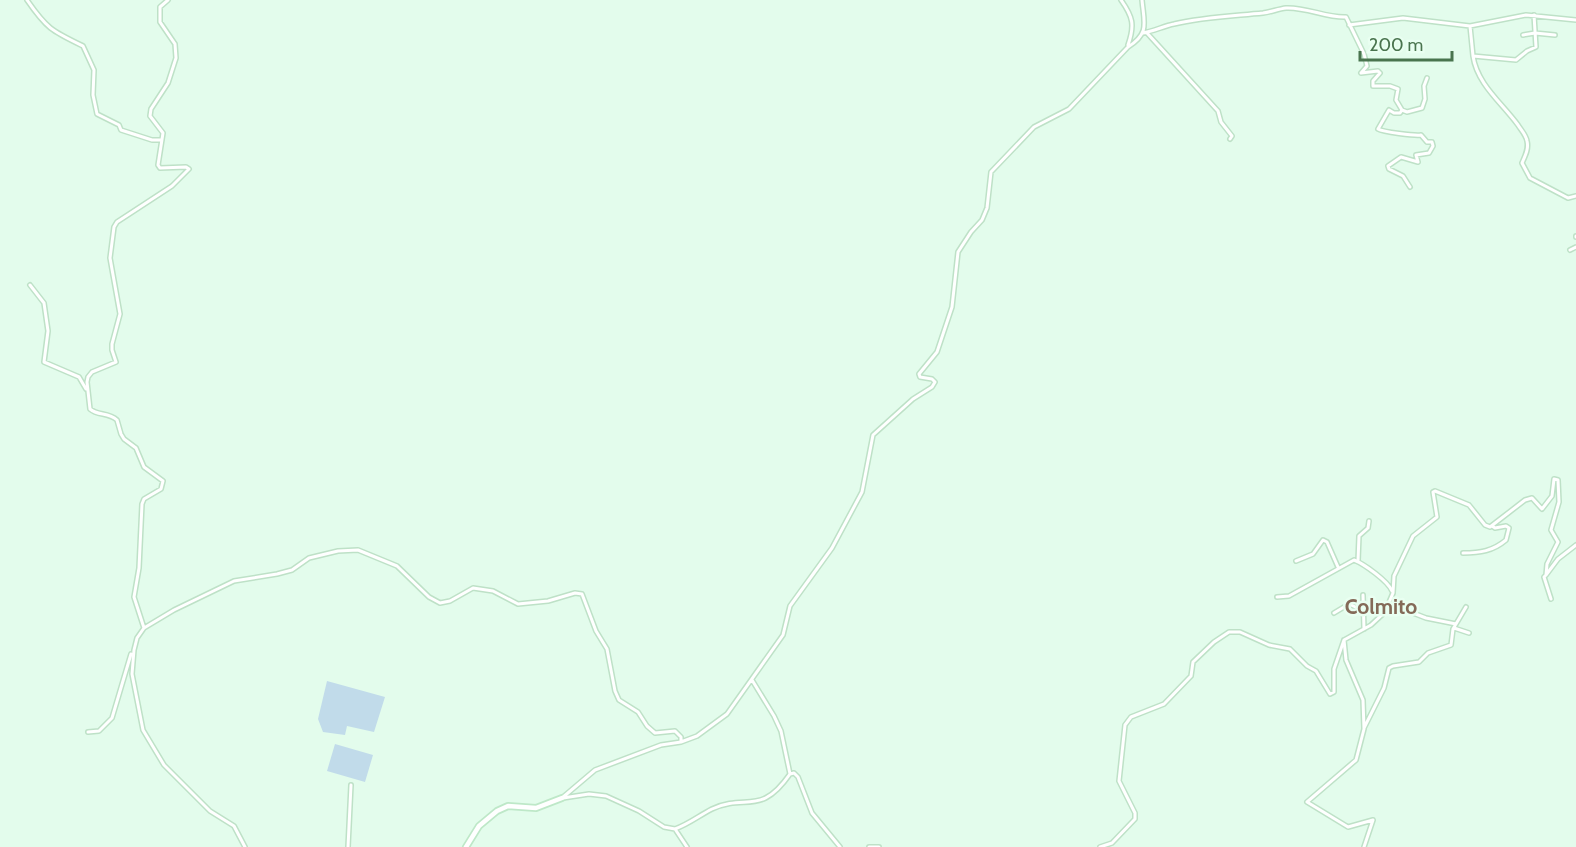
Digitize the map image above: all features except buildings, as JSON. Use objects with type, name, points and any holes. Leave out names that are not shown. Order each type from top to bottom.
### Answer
[{"type":"street","points":[[27,0],[42,22],[56,34],[83,46],[94,70],[93,95],[97,114],[120,125],[121,130],[152,140],[162,140]]},
{"type":"street","points":[[144,628],[134,597],[140,568],[142,504],[144,499],[161,489],[163,481],[144,467],[136,448],[121,434],[117,420],[105,413],[90,410],[87,382],[92,372],[116,362],[112,344],[120,314],[110,258],[114,227],[117,222],[172,186],[189,169],[186,167],[160,168],[158,165],[162,130],[152,120],[150,112],[168,83],[176,58],[175,44],[160,22],[160,7],[168,0]]},
{"type":"street","points":[[1121,0],[1133,24],[1128,47]]},
{"type":"street","points":[[1142,0],[1145,33],[1218,111],[1221,122],[1232,136],[1230,140]]},
{"type":"street","points":[[562,798],[595,770],[661,745],[681,742],[697,736],[727,714],[783,635],[790,606],[832,548],[862,492],[873,435],[913,399],[932,387],[935,382],[932,379],[920,377],[920,374],[937,352],[952,307],[958,252],[982,220],[987,208],[991,172],[1034,127],[1069,109],[1128,47],[1145,33],[1174,24],[1272,12],[1285,8],[1327,14],[1334,18],[1346,18],[1364,54],[1367,66],[1361,73],[1378,71],[1380,73],[1373,81],[1373,86],[1390,86],[1398,89],[1396,100],[1402,110],[1407,112],[1422,108],[1427,78]]},
{"type":"street","points":[[1349,25],[1403,18],[1470,26],[1534,15],[1576,20]]},
{"type":"street","points":[[1473,56],[1516,60],[1536,47],[1534,15]]},
{"type":"street","points":[[1470,26],[1474,65],[1482,83],[1507,110],[1527,139],[1527,151],[1522,163],[1530,178],[1568,198],[1576,196]]},
{"type":"street","points":[[1523,34],[1555,35]]},
{"type":"street","points":[[1402,110],[1400,113],[1389,110],[1378,129],[1387,134],[1400,132],[1413,137],[1421,135],[1427,142],[1432,142],[1433,146],[1429,153],[1416,155],[1418,162],[1401,157],[1388,166],[1389,169],[1403,176],[1410,188]]},
{"type":"street","points":[[1570,250],[1576,247]]},
{"type":"street","points":[[30,285],[44,303],[48,331],[44,362],[79,377],[88,393]]},
{"type":"street","points":[[1492,526],[1525,500],[1532,498],[1536,500],[1539,508],[1542,509],[1552,496],[1552,482],[1554,479],[1558,480],[1559,502],[1551,530],[1558,542],[1547,564],[1544,577],[1551,599]]},
{"type":"street","points":[[1100,847],[1112,843],[1135,819],[1135,813],[1119,781],[1125,725],[1131,717],[1164,704],[1191,676],[1193,662],[1214,642],[1229,632],[1240,632],[1269,645],[1290,649],[1307,666],[1316,671],[1330,694],[1334,692],[1334,669],[1344,640],[1364,629],[1385,612],[1393,593],[1394,576],[1413,536],[1437,517],[1433,492],[1435,491],[1469,505],[1485,525],[1509,528],[1506,540],[1498,547],[1479,553],[1463,553]]},
{"type":"street","points":[[1358,561],[1359,536],[1368,528],[1369,521]]},
{"type":"street","points":[[1296,561],[1313,554],[1321,542],[1326,541],[1338,567]]},
{"type":"street","points":[[1546,575],[1558,559],[1576,545]]},
{"type":"street","points":[[88,732],[99,731],[112,718],[137,638],[144,628],[174,610],[234,581],[292,570],[309,558],[338,551],[358,550],[397,566],[429,597],[440,603],[450,601],[473,588],[494,591],[518,604],[530,604],[575,593],[582,594],[596,631],[607,649],[615,691],[619,700],[638,712],[647,726],[655,733],[675,731],[681,737],[681,742]]},
{"type":"street","points":[[1277,597],[1289,596],[1354,560],[1390,585],[1393,593]]},
{"type":"street","points":[[1364,595],[1364,629]]},
{"type":"street","points":[[1334,613],[1349,604],[1364,611]]},
{"type":"street","points":[[1390,604],[1469,633]]},
{"type":"street","points":[[1364,847],[1373,820],[1348,827],[1307,802],[1356,760],[1364,729],[1384,688],[1389,668],[1419,662],[1428,653],[1451,645],[1455,626],[1466,607]]},
{"type":"street","points":[[137,638],[132,657],[132,674],[142,730],[170,772],[210,811],[234,826],[245,847]]},
{"type":"street","points":[[1344,640],[1346,660],[1363,700],[1364,729]]},
{"type":"street","points":[[751,680],[781,731],[790,774]]},
{"type":"street","points":[[790,774],[794,773],[798,777],[812,813],[840,847]]},
{"type":"street","points":[[466,847],[479,826],[497,811],[508,806],[536,808],[562,798],[589,794],[606,796],[639,811],[664,827],[675,829],[716,807],[751,803],[766,798],[773,794],[790,774]]},
{"type":"street","points":[[348,847],[351,785]]},
{"type":"street","points":[[675,829],[687,847]]},
{"type":"street","points":[[868,847],[879,847]]},
{"type":"shaded area","points":[[327,681],[385,697],[374,732],[347,726],[345,735],[323,732],[318,719]]},
{"type":"shaded area","points":[[335,744],[373,755],[365,782],[327,771]]},
{"type":"district","name":"Colmito","points":[[1381,607]]}]
